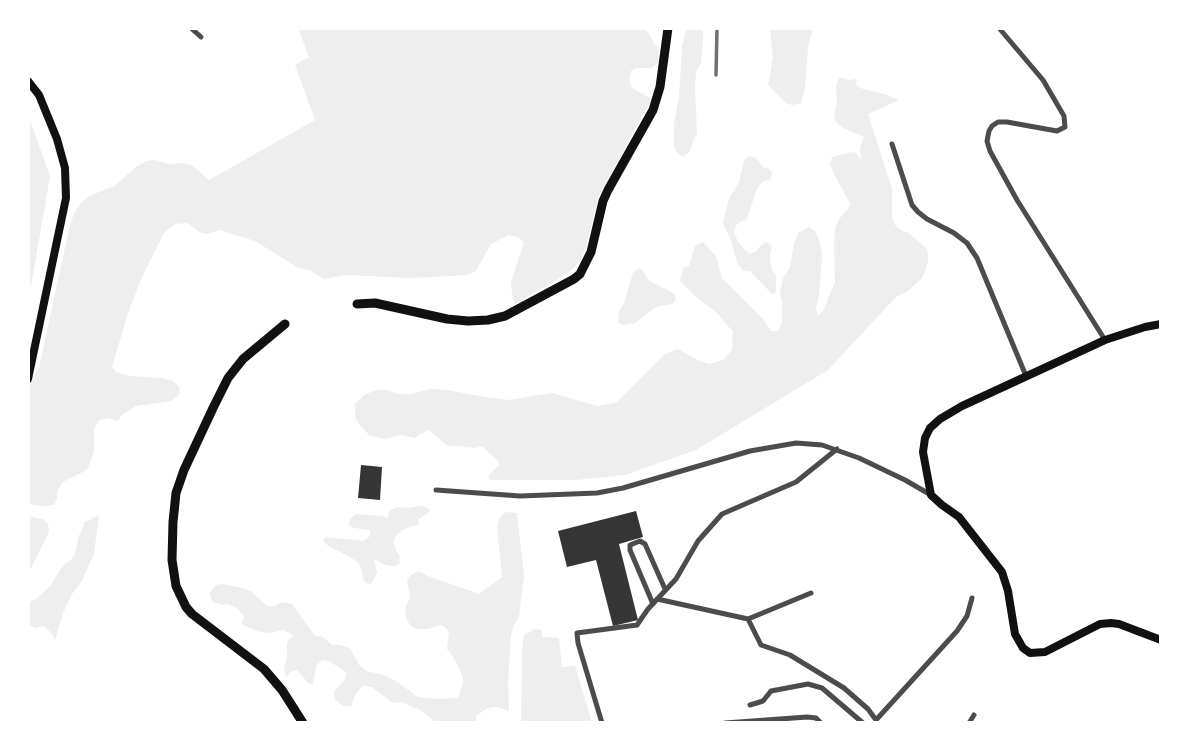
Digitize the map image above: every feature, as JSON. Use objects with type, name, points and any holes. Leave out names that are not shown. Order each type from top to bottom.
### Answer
[{"type":"main road","points":[[357,304],[375,303],[447,319],[488,320],[505,316],[574,279],[591,253],[608,190],[653,110],[660,87],[668,28]]},
{"type":"main road","points":[[28,81],[39,95],[57,139],[65,167],[66,198],[28,379]]},
{"type":"main road","points":[[285,324],[243,359],[223,388],[178,485],[174,501],[172,561],[176,586],[186,607],[201,623],[264,669],[282,690],[303,723]]},
{"type":"main road","points":[[1161,324],[1105,340],[962,405],[930,428],[923,452],[931,495],[959,517],[1002,572],[1015,634],[1019,643],[1030,653],[1045,652],[1100,624],[1119,624],[1161,640]]},
{"type":"street","points":[[191,28],[201,37]]},
{"type":"street","points":[[999,28],[1043,80],[1063,116],[1065,127],[1057,131],[998,122],[989,131],[989,151],[1105,340]]},
{"type":"street","points":[[892,144],[912,205],[927,219],[967,243],[977,258],[1026,376]]},
{"type":"street","points":[[436,490],[520,496],[597,493],[750,451],[789,443],[808,443],[837,449],[881,468],[931,495]]},
{"type":"street","points":[[602,723],[577,634],[637,625],[676,579],[698,541],[722,514],[796,482],[837,449]]},
{"type":"street","points":[[655,601],[630,550],[631,545],[640,541],[645,544],[665,589]]},
{"type":"street","points":[[655,601],[748,619],[811,593]]},
{"type":"street","points":[[748,619],[761,645],[790,655],[844,688],[868,709],[876,721],[957,631],[967,616],[972,598]]},
{"type":"street","points":[[750,705],[763,701],[771,691],[808,684],[822,688],[863,723]]},
{"type":"street","points":[[969,723],[974,715]]},
{"type":"street","points":[[725,723],[807,717],[816,718],[821,723]]},
{"type":"shaded area","points":[[298,28],[645,28],[659,51],[658,63],[651,68],[635,68],[631,71],[629,80],[632,88],[652,99],[598,199],[582,257],[565,275],[515,304],[511,282],[524,242],[518,237],[509,235],[491,244],[476,271],[468,275],[412,278],[346,275],[324,279],[309,270],[298,268],[255,241],[219,230],[207,234],[199,232],[187,223],[175,224],[164,233],[142,277],[112,367],[116,372],[130,376],[173,381],[179,387],[180,394],[171,401],[136,406],[117,421],[109,418],[99,420],[94,429],[94,452],[87,470],[63,482],[57,491],[54,505],[28,504],[28,379],[34,376],[39,368],[74,214],[89,196],[114,186],[147,161],[193,166],[209,180],[315,120],[295,65],[309,57]]},
{"type":"shaded area","points":[[703,28],[703,40],[701,63],[696,72],[697,133],[689,152],[683,157],[676,152],[674,146],[674,124],[679,97],[682,47],[686,30]]},
{"type":"shaded area","points":[[770,28],[813,28],[801,103],[786,103],[768,85],[773,57]]},
{"type":"shaded area","points":[[839,77],[857,79],[856,85],[860,88],[899,100],[868,114],[892,189],[892,216],[895,225],[927,249],[928,263],[922,278],[908,291],[896,297],[828,370],[696,450],[625,475],[576,480],[490,480],[488,476],[499,465],[482,446],[475,448],[446,445],[429,430],[416,438],[401,435],[385,439],[369,435],[358,423],[355,404],[364,395],[376,390],[411,394],[430,389],[447,390],[509,400],[552,393],[597,406],[616,403],[665,354],[678,349],[709,364],[723,360],[732,350],[733,332],[717,313],[680,281],[683,268],[689,266],[695,246],[703,242],[716,256],[722,278],[763,319],[771,331],[778,331],[782,321],[780,293],[783,278],[790,267],[798,233],[809,227],[815,231],[820,242],[822,256],[816,309],[818,315],[823,311],[835,282],[835,229],[850,203],[830,164],[832,157],[851,152],[861,159],[860,148],[864,137],[836,122],[834,115]]},
{"type":"shaded area","points":[[28,115],[50,176],[28,295]]},
{"type":"shaded area","points":[[749,156],[756,158],[764,168],[769,169],[772,173],[771,179],[762,182],[756,191],[747,219],[737,224],[734,232],[738,242],[749,254],[757,251],[766,242],[772,246],[771,268],[776,276],[776,292],[772,294],[750,271],[743,271],[723,223],[729,199],[739,182],[744,160]]},
{"type":"shaded area","points":[[639,268],[649,281],[670,291],[676,300],[672,304],[656,307],[635,323],[623,325],[618,322],[619,311],[633,273]]},
{"type":"shaded area","points":[[419,506],[430,510],[418,520],[419,524],[402,530],[393,542],[400,556],[399,564],[386,565],[374,559],[377,573],[372,583],[364,581],[360,565],[355,560],[327,545],[323,540],[326,537],[363,541],[370,536],[370,530],[349,525],[350,519],[356,514],[388,517],[389,511],[397,507]]},
{"type":"shaded area","points":[[505,512],[517,513],[524,576],[519,617],[511,637],[509,711],[496,707],[488,708],[476,716],[476,723],[435,723],[420,710],[401,702],[393,703],[372,687],[363,686],[356,693],[351,706],[343,706],[335,700],[334,692],[345,679],[346,672],[329,661],[322,660],[316,666],[313,684],[309,684],[297,670],[286,677],[284,669],[287,644],[294,636],[283,630],[260,632],[241,624],[244,616],[238,609],[228,604],[213,602],[209,594],[216,585],[222,584],[251,591],[267,606],[282,602],[292,604],[315,636],[323,637],[332,645],[350,648],[359,665],[367,671],[396,681],[418,697],[458,698],[463,677],[447,649],[449,632],[440,625],[416,629],[410,625],[405,608],[410,598],[407,580],[416,572],[421,572],[479,594],[502,577],[497,527]]},
{"type":"shaded area","points":[[99,515],[94,554],[63,613],[55,640],[44,626],[35,628],[28,625],[28,602],[35,600],[50,586],[76,551],[85,522]]},
{"type":"shaded area","points":[[28,516],[48,523],[49,532],[28,574]]},
{"type":"shaded area","points":[[535,629],[542,630],[542,637],[559,638],[562,667],[575,666],[592,723],[521,723],[524,635]]},
{"type":"building","points":[[361,465],[382,467],[380,500],[358,498]]},
{"type":"building","points":[[636,511],[643,537],[619,544],[638,620],[613,626],[596,560],[567,567],[558,531]]},
{"type":"railway","points":[[716,75],[717,28]]}]
